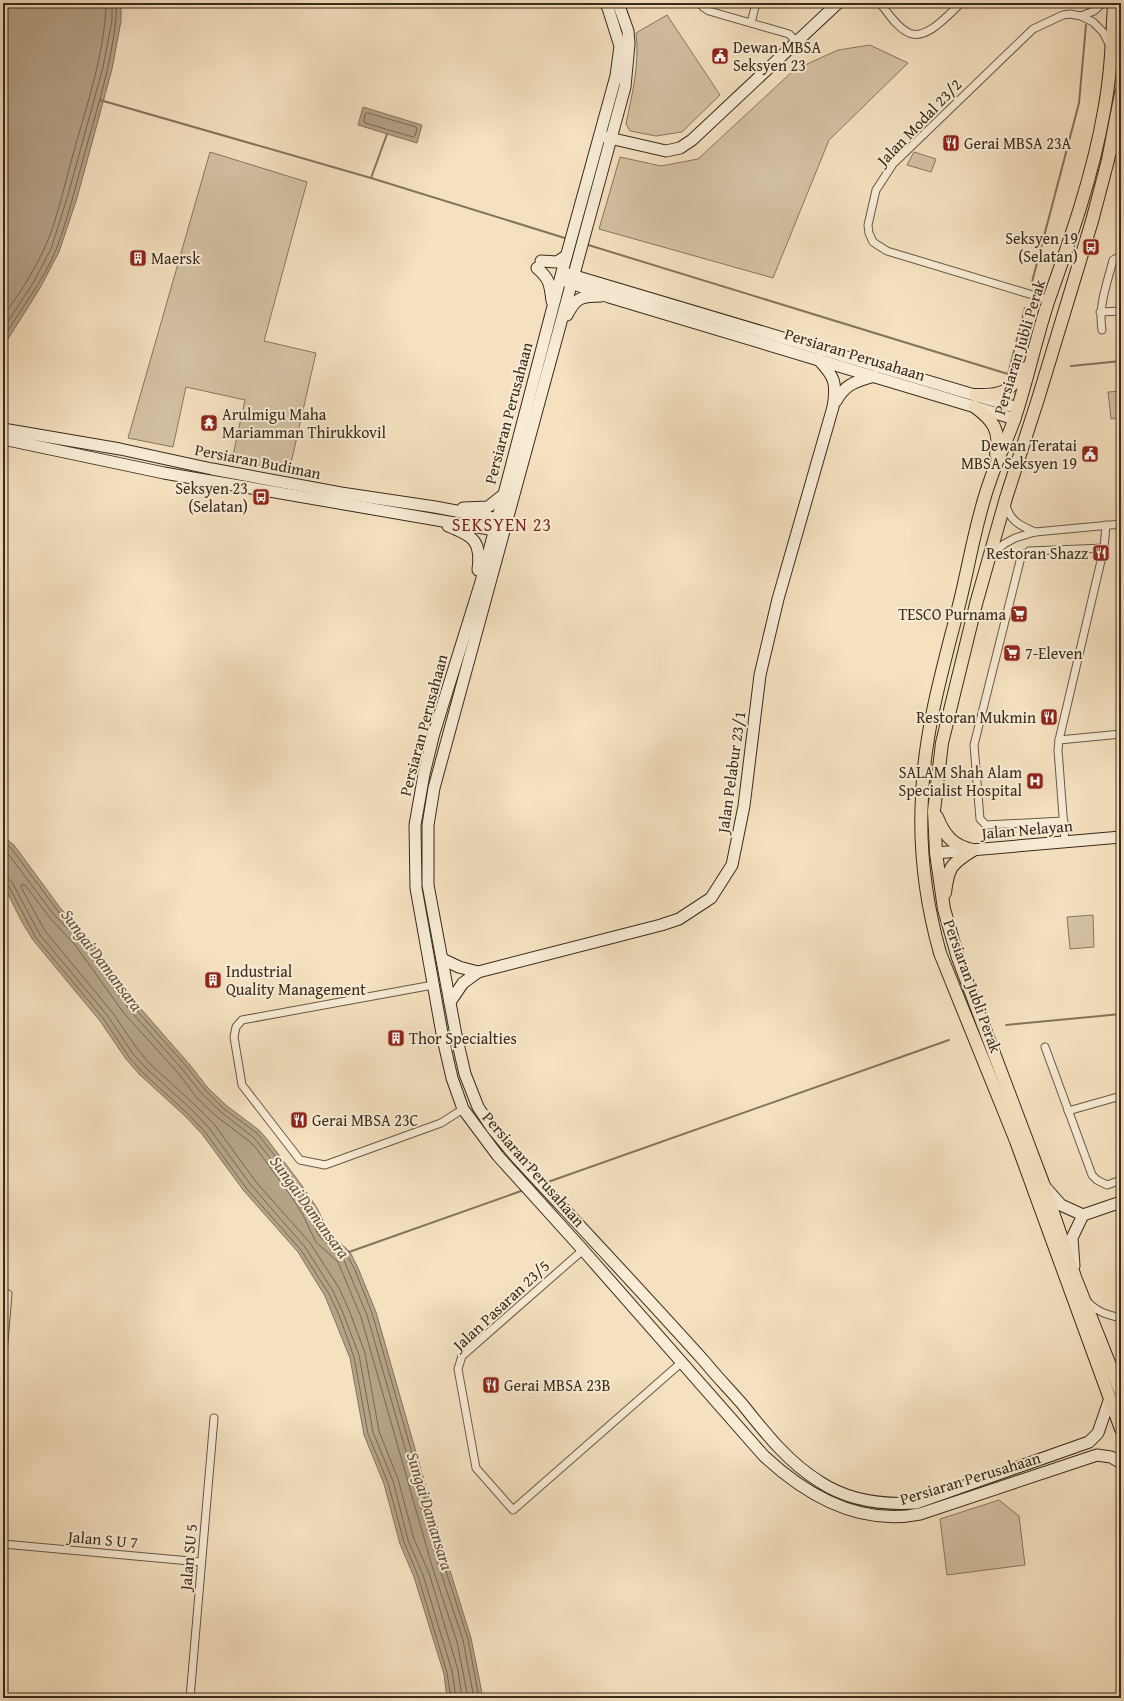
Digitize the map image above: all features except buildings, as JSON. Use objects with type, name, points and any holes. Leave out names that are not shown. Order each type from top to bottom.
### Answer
[{"type":"main road","name":"Persiaran Perusahaan","points":[[605,3],[618,37],[620,46],[619,59],[600,136],[579,234],[580,251],[551,357],[501,525],[434,788],[428,825],[428,885],[465,1074],[478,1107],[492,1128],[534,1177],[672,1326],[742,1404],[774,1444],[793,1462],[820,1483],[848,1495],[870,1502],[903,1504],[916,1503],[1089,1442],[1098,1433],[1116,1396]]},
{"type":"main road","name":"Persiaran Perusahaan","points":[[618,3],[628,31],[629,44],[625,87],[611,139],[579,234],[568,252],[561,276],[503,494],[501,525],[481,582],[429,750],[414,825],[416,888],[433,985],[452,1078],[463,1110],[498,1156],[583,1250],[764,1456],[777,1469],[814,1495],[840,1508],[872,1516],[903,1517],[920,1514],[1097,1455],[1111,1457],[1121,1463]]},
{"type":"main road","points":[[600,136],[666,151],[680,148],[692,140],[796,40],[838,3]]},
{"type":"main road","name":"Persiaran Jubli Perak","points":[[1114,3],[1112,50],[1104,110],[1090,175],[1049,300],[1019,414],[990,480],[979,515],[969,566],[937,690],[928,743],[922,796],[921,830],[931,920],[940,953],[1016,1141],[1116,1396]]},
{"type":"main road","name":"Persiaran Jubli Perak","points":[[1121,93],[1108,160],[1092,220],[1038,400],[988,558],[942,743],[934,811],[936,853],[944,909],[958,958],[1043,1184],[1083,1298],[1116,1396],[1121,1429]]},
{"type":"main road","points":[[1108,160],[1121,132]]},
{"type":"main road","points":[[580,251],[583,270],[611,292]]},
{"type":"main road","points":[[553,306],[549,283],[539,265],[557,262],[568,252]]},
{"type":"main road","name":"Persiaran Perusahaan","points":[[561,276],[874,376],[975,401]]},
{"type":"main road","name":"Persiaran Perusahaan","points":[[611,292],[1019,414]]},
{"type":"main road","points":[[551,357],[568,313],[576,300],[587,296],[611,292]]},
{"type":"main road","points":[[1062,318],[1058,309],[1049,300],[1069,293]]},
{"type":"main road","points":[[990,480],[998,437],[994,426],[987,415],[975,401],[1001,394],[1011,388],[1034,355]]},
{"type":"main road","name":"Jalan Pelabur 23/1","points":[[450,1002],[463,983],[478,972],[679,919],[711,898],[732,865],[744,806],[760,675],[765,652],[780,593],[833,407],[836,389],[834,380],[828,370],[818,359]]},
{"type":"main road","name":"Jalan Pelabur 23/1","points":[[833,407],[840,393],[846,387],[874,376]]},
{"type":"main road","points":[[1028,432],[1019,414],[1038,400]]},
{"type":"main road","name":"Persiaran Budiman","points":[[3,429],[120,449],[212,469],[341,493],[435,507],[501,525]]},
{"type":"main road","name":"Persiaran Budiman","points":[[3,439],[164,473],[429,518],[501,525]]},
{"type":"main road","points":[[435,507],[488,507],[503,494]]},
{"type":"main road","points":[[429,518],[467,534],[475,542],[480,556],[478,571],[481,582]]},
{"type":"main road","points":[[934,811],[948,838],[963,848],[972,850]]},
{"type":"main road","name":"Jalan Nelayan","points":[[936,853],[1121,837]]},
{"type":"main road","points":[[944,909],[947,880],[951,868],[954,863],[972,850]]},
{"type":"main road","points":[[925,872],[927,860],[930,856],[936,853]]},
{"type":"main road","name":"Jalan Pelabur 23/1","points":[[442,958],[459,967],[478,972]]},
{"type":"main road","points":[[1043,1184],[1062,1205],[1083,1215],[1121,1202]]},
{"type":"main road","points":[[1075,1276],[1072,1238],[1083,1215]]},
{"type":"street","points":[[700,3],[709,11],[789,34],[796,40]]},
{"type":"street","points":[[751,23],[756,3]]},
{"type":"street","points":[[880,3],[897,24],[908,33],[916,35],[926,33],[961,3]]},
{"type":"street","points":[[1082,16],[1094,11],[1103,3]]},
{"type":"street","name":"Jalan Modal 23/2","points":[[1049,300],[888,251],[873,242],[869,233],[868,225],[876,190],[893,164],[1033,29],[1063,14],[1082,16]]},
{"type":"street","points":[[1082,16],[1093,22],[1103,32],[1112,50]]},
{"type":"street","points":[[1102,330],[1100,312],[1113,260],[1119,257]]},
{"type":"street","points":[[1100,312],[1121,310]]},
{"type":"street","points":[[1006,498],[1008,512],[1015,522],[1036,532]]},
{"type":"street","points":[[988,558],[1004,544],[1015,538],[1036,532],[1121,524]]},
{"type":"street","points":[[1065,842],[1058,750],[1059,740],[1104,548],[1106,525]]},
{"type":"street","points":[[1064,821],[986,825],[980,819],[974,745],[1021,557],[1029,551],[1104,548]]},
{"type":"street","points":[[1059,740],[1121,734]]},
{"type":"street","points":[[433,985],[242,1020],[236,1027],[234,1037],[242,1085],[300,1160],[325,1165],[442,1123],[463,1110]]},
{"type":"street","points":[[1045,1047],[1092,1175],[1097,1180],[1107,1185],[1121,1180]]},
{"type":"street","points":[[1068,1112],[1121,1096]]},
{"type":"street","name":"Jalan Pasaran 23/5","points":[[583,1250],[462,1356],[458,1369],[476,1468],[514,1510],[682,1362]]},
{"type":"street","points":[[3,1354],[8,1294]]},
{"type":"street","points":[[1083,1298],[1094,1309],[1121,1318]]},
{"type":"street","name":"Jalan SU 5","points":[[190,1698],[214,1418]]},
{"type":"street","name":"Jalan S U 7","points":[[3,1544],[201,1562]]},
{"type":"shaded area","points":[[667,15],[720,95],[682,132],[656,136],[630,131],[626,124],[636,68],[636,33]]},
{"type":"shaded area","points":[[870,45],[908,63],[829,140],[773,278],[599,229],[620,157],[661,166],[698,159],[794,70],[838,50]]},
{"type":"shaded area","points":[[210,152],[307,182],[264,341],[316,353],[289,472],[232,460],[245,400],[186,387],[173,447],[128,438]]},
{"type":"shaded area","points":[[914,152],[936,159],[931,172],[907,165]]},
{"type":"shaded area","points":[[1121,391],[1121,418],[1111,419],[1108,392]]},
{"type":"shaded area","points":[[1093,915],[1094,947],[1070,949],[1067,917]]},
{"type":"shaded area","points":[[999,1500],[1019,1516],[1025,1565],[947,1575],[940,1519]]},
{"type":"water","points":[[3,3],[121,3],[121,21],[112,69],[77,198],[59,252],[40,288],[3,347]]},
{"type":"water","points":[[363,107],[422,125],[417,143],[358,125]]},
{"type":"water","name":"Sungai Damansara","points":[[3,836],[14,845],[61,909],[87,936],[135,1002],[208,1088],[227,1106],[259,1130],[267,1139],[317,1208],[329,1233],[350,1252],[376,1312],[447,1561],[471,1638],[483,1698],[447,1698],[444,1674],[414,1577],[400,1544],[384,1484],[364,1435],[350,1358],[325,1296],[298,1252],[244,1191],[202,1134],[185,1116],[139,1074],[126,1059],[100,1021],[33,940],[3,884]]},
{"type":"waterway","points":[[1088,11],[1089,3]]},
{"type":"waterway","points":[[1032,282],[1079,103],[1086,25]]},
{"type":"waterway","points":[[100,100],[371,178],[568,239]]},
{"type":"waterway","points":[[371,178],[387,134]]},
{"type":"waterway","points":[[585,244],[1008,374],[1025,308]]},
{"type":"waterway","points":[[1071,366],[1121,361]]},
{"type":"waterway","points":[[1006,1025],[1121,1014]]},
{"type":"waterway","points":[[545,1183],[949,1040]]},
{"type":"waterway","name":"Sungai Damansara","points":[[349,1252],[524,1190]]},
{"type":"place","name":"Dewan MBSA Seksyen 23","points":[[720,56]]},
{"type":"place","name":"Gerai MBSA 23A","points":[[951,143]]},
{"type":"place","name":"Seksyen 19 (Selatan)","points":[[1091,247]]},
{"type":"place","name":"Maersk","points":[[138,258]]},
{"type":"place","name":"Arulmigu Maha Mariamman Thirukkovil","points":[[209,423]]},
{"type":"place","name":"Dewan Teratai MBSA Seksyen 19","points":[[1090,454]]},
{"type":"place","name":"Seksyen 23 (Selatan)","points":[[261,497]]},
{"type":"place","name":"Restoran Shazz","points":[[1101,553]]},
{"type":"place","name":"TESCO Purnama","points":[[1019,614]]},
{"type":"place","name":"7-Eleven","points":[[1012,653]]},
{"type":"place","name":"Restoran Mukmin","points":[[1049,717]]},
{"type":"place","name":"SALAM Shah Alam Specialist Hospital","points":[[1035,781]]},
{"type":"place","name":"Industrial Quality Management","points":[[213,980]]},
{"type":"place","name":"Thor Specialties","points":[[396,1038]]},
{"type":"place","name":"Gerai MBSA 23C","points":[[299,1120]]},
{"type":"place","name":"Gerai MBSA 23B","points":[[491,1385]]},
{"type":"district","name":"SEKSYEN 23","points":[[502,525]]}]
